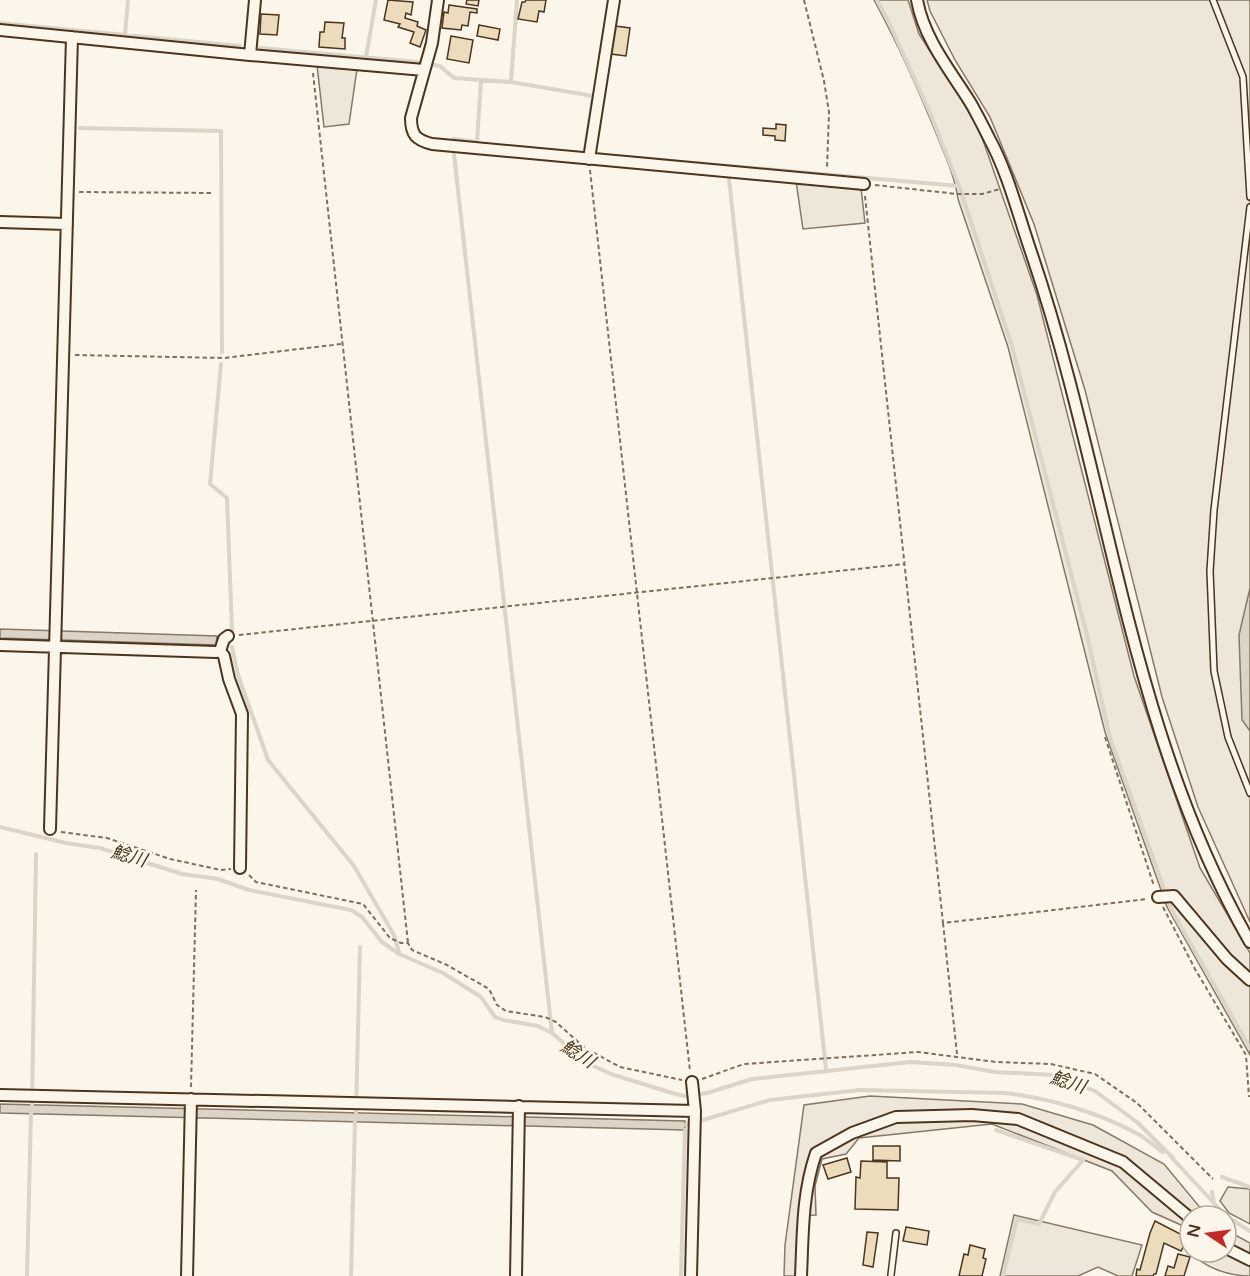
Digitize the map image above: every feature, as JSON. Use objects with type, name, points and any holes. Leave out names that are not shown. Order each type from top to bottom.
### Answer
[{"type":"street","points":[[250,55],[255,0]]},
{"type":"street","points":[[438,0],[432,43],[411,118],[414,136],[420,141],[432,144],[864,184]]},
{"type":"street","points":[[589,159],[614,0]]},
{"type":"street","points":[[918,0],[930,37],[942,60],[971,103],[991,142],[1009,186],[1039,276],[1080,419],[1138,657],[1162,741],[1188,815],[1212,871],[1250,942]]},
{"type":"street","points":[[0,30],[312,61],[426,65]]},
{"type":"street","points":[[50,829],[72,37]]},
{"type":"street","points":[[0,222],[67,224]]},
{"type":"street","points":[[220,651],[224,639],[228,636]]},
{"type":"street","points":[[0,645],[220,651]]},
{"type":"street","points":[[220,651],[224,656],[229,679],[242,714],[240,868]]},
{"type":"street","points":[[1158,897],[1174,896],[1227,959],[1250,980]]},
{"type":"street","points":[[691,1276],[695,1114],[692,1082]]},
{"type":"street","points":[[0,1095],[191,1103],[356,1103],[695,1114]]},
{"type":"street","points":[[187,1276],[191,1103]]},
{"type":"street","points":[[516,1276],[519,1109]]},
{"type":"street","points":[[801,1276],[808,1179],[816,1153],[852,1133],[896,1117],[972,1115],[1018,1119],[1123,1162],[1178,1208]]},
{"type":"lane","points":[[1213,0],[1243,77],[1250,197]]},
{"type":"lane","points":[[1250,207],[1214,510],[1210,571],[1214,671],[1228,737],[1250,793]]},
{"type":"lane","points":[[893,1276],[896,1233]]},
{"type":"path","points":[[804,0],[824,81],[829,112],[827,169]]},
{"type":"path","points":[[312,61],[408,943],[412,950],[447,965],[489,989],[496,1005],[506,1011],[545,1017],[556,1022],[585,1048],[620,1067],[692,1082],[744,1064],[918,1052],[996,1062],[1051,1064],[1095,1074],[1137,1103],[1213,1179]]},
{"type":"path","points":[[589,159],[692,1082]]},
{"type":"path","points":[[957,1056],[864,184],[957,194],[982,194],[1009,186]]},
{"type":"path","points":[[68,192],[214,193]]},
{"type":"path","points":[[63,355],[224,358],[342,344]]},
{"type":"path","points":[[228,636],[904,564]]},
{"type":"path","points":[[1105,737],[1158,897],[1195,969],[1246,1055],[1249,1097]]},
{"type":"path","points":[[50,829],[68,834],[107,838],[170,859],[211,868],[221,870],[240,868],[256,882],[363,904],[390,938],[401,943],[408,943]]},
{"type":"path","points":[[191,1103],[196,890]]},
{"type":"path","points":[[943,923],[1158,897]]},
{"type":"shaded area","points":[[874,0],[908,0],[919,34],[978,126],[1037,295],[1134,676],[1200,868],[1250,953],[1250,1055],[1167,907],[1105,732],[1008,347],[947,160],[908,68]]},
{"type":"shaded area","points":[[927,0],[1250,0],[1250,922],[1198,807],[1162,697],[1085,390],[1034,224],[990,117],[955,60],[930,11]]},
{"type":"shaded area","points":[[317,65],[357,69],[349,124],[324,127]]},
{"type":"shaded area","points":[[796,181],[861,188],[865,223],[803,229]]},
{"type":"shaded area","points":[[1250,588],[1250,731],[1242,720],[1239,635]]},
{"type":"shaded area","points":[[0,629],[217,636],[216,645],[0,638]]},
{"type":"shaded area","points":[[870,1096],[1022,1104],[1093,1125],[1164,1164],[1197,1204],[1178,1204],[1178,1224],[1152,1212],[1112,1171],[992,1124],[859,1138],[846,1154],[822,1159],[815,1186],[816,1215],[800,1216],[796,1276],[784,1276],[785,1245],[804,1105]]},
{"type":"shaded area","points":[[0,1104],[685,1121],[685,1130],[0,1113]]},
{"type":"shaded area","points":[[1228,1187],[1250,1189],[1250,1224],[1238,1218],[1238,1204],[1222,1204],[1220,1201]]},
{"type":"shaded area","points":[[1014,1215],[1142,1245],[1132,1276],[1118,1276],[1098,1267],[1078,1276],[1000,1276]]},
{"type":"shaded area","points":[[1238,1236],[1250,1243],[1250,1276],[1218,1270],[1207,1264],[1238,1264]]},
{"type":"building","points":[[388,0],[413,2],[411,15],[406,13],[405,18],[418,22],[417,26],[426,30],[420,47],[410,43],[414,32],[398,27],[400,24],[384,20]]},
{"type":"building","points":[[467,0],[479,0],[478,6],[466,4]]},
{"type":"building","points":[[546,0],[544,12],[539,11],[537,22],[518,19],[522,2]]},
{"type":"building","points":[[449,5],[477,9],[477,13],[470,12],[468,26],[462,25],[461,30],[442,28],[444,12],[448,13]]},
{"type":"building","points":[[261,14],[279,15],[277,35],[260,34]]},
{"type":"building","points":[[325,22],[344,23],[342,38],[345,38],[345,49],[319,47],[320,32],[324,32]]},
{"type":"building","points":[[479,25],[500,29],[498,40],[477,36]]},
{"type":"building","points":[[615,26],[630,28],[626,56],[611,54]]},
{"type":"building","points":[[451,36],[473,40],[469,63],[447,59]]},
{"type":"building","points":[[776,124],[786,125],[785,141],[775,140],[775,136],[763,135],[763,128],[776,129]]},
{"type":"building","points":[[873,1146],[900,1146],[900,1161],[873,1160]]},
{"type":"building","points":[[847,1158],[851,1172],[828,1179],[823,1165]]},
{"type":"building","points":[[861,1161],[887,1162],[887,1178],[899,1178],[898,1210],[855,1209],[856,1177],[860,1178]]},
{"type":"building","points":[[1155,1221],[1178,1233],[1178,1250],[1164,1243],[1156,1274],[1136,1276],[1137,1269],[1140,1270]]},
{"type":"building","points":[[906,1227],[929,1231],[927,1245],[903,1241]]},
{"type":"building","points":[[867,1232],[878,1233],[873,1267],[863,1265]]},
{"type":"building","points":[[970,1245],[985,1249],[983,1258],[986,1259],[982,1276],[959,1276],[964,1254],[968,1255]]},
{"type":"building","points":[[1178,1254],[1178,1264],[1188,1264],[1184,1276],[1165,1276],[1168,1266],[1174,1268]]},
{"type":"waterway","points":[[125,35],[128,0]]},
{"type":"waterway","points":[[366,57],[376,0]]},
{"type":"waterway","points":[[511,82],[517,0]]},
{"type":"waterway","points":[[877,0],[930,113],[959,186],[1012,346],[1086,631],[1110,738],[1172,911],[1250,1048]]},
{"type":"waterway","points":[[0,23],[240,46]]},
{"type":"waterway","points":[[260,48],[418,62],[440,66],[454,78],[511,82],[593,96],[585,149],[601,155]]},
{"type":"waterway","points":[[453,139],[477,142],[481,80]]},
{"type":"waterway","points":[[80,128],[221,131],[222,352]]},
{"type":"waterway","points":[[454,154],[552,1033]]},
{"type":"waterway","points":[[627,157],[959,186]]},
{"type":"waterway","points":[[729,179],[826,1069]]},
{"type":"waterway","points":[[221,364],[210,484],[227,498],[232,630]]},
{"type":"waterway","points":[[232,647],[238,675],[268,760],[354,866],[394,935],[399,952]]},
{"type":"waterway","name":"鯰川","points":[[0,827],[66,843],[100,848],[182,874],[218,879],[249,890],[351,910],[362,917],[382,942],[399,954],[443,973],[481,997],[495,1017],[538,1026],[552,1033],[587,1063],[611,1074],[672,1093],[685,1096],[707,1093],[752,1079],[910,1062],[956,1065],[995,1072],[1055,1075],[1095,1091],[1138,1123],[1173,1158]]},
{"type":"waterway","points":[[32,1105],[36,854]]},
{"type":"waterway","points":[[356,1113],[360,947]]},
{"type":"waterway","points":[[686,1125],[770,1100],[860,1090],[1005,1093],[1039,1098],[1089,1112],[1136,1133],[1163,1152]]},
{"type":"waterway","points":[[27,1276],[31,1113]]},
{"type":"waterway","points":[[351,1276],[355,1121]]},
{"type":"waterway","points":[[681,1276],[685,1130]]},
{"type":"waterway","points":[[996,1130],[1083,1160],[1055,1192],[1039,1224],[1017,1219],[1003,1276]]},
{"type":"waterway","points":[[1172,1158],[1215,1204]]},
{"type":"waterway","points":[[1222,1177],[1250,1187]]},
{"type":"waterway","points":[[1212,1192],[1214,1203]]},
{"type":"waterway","points":[[1238,1224],[1250,1231]]}]
